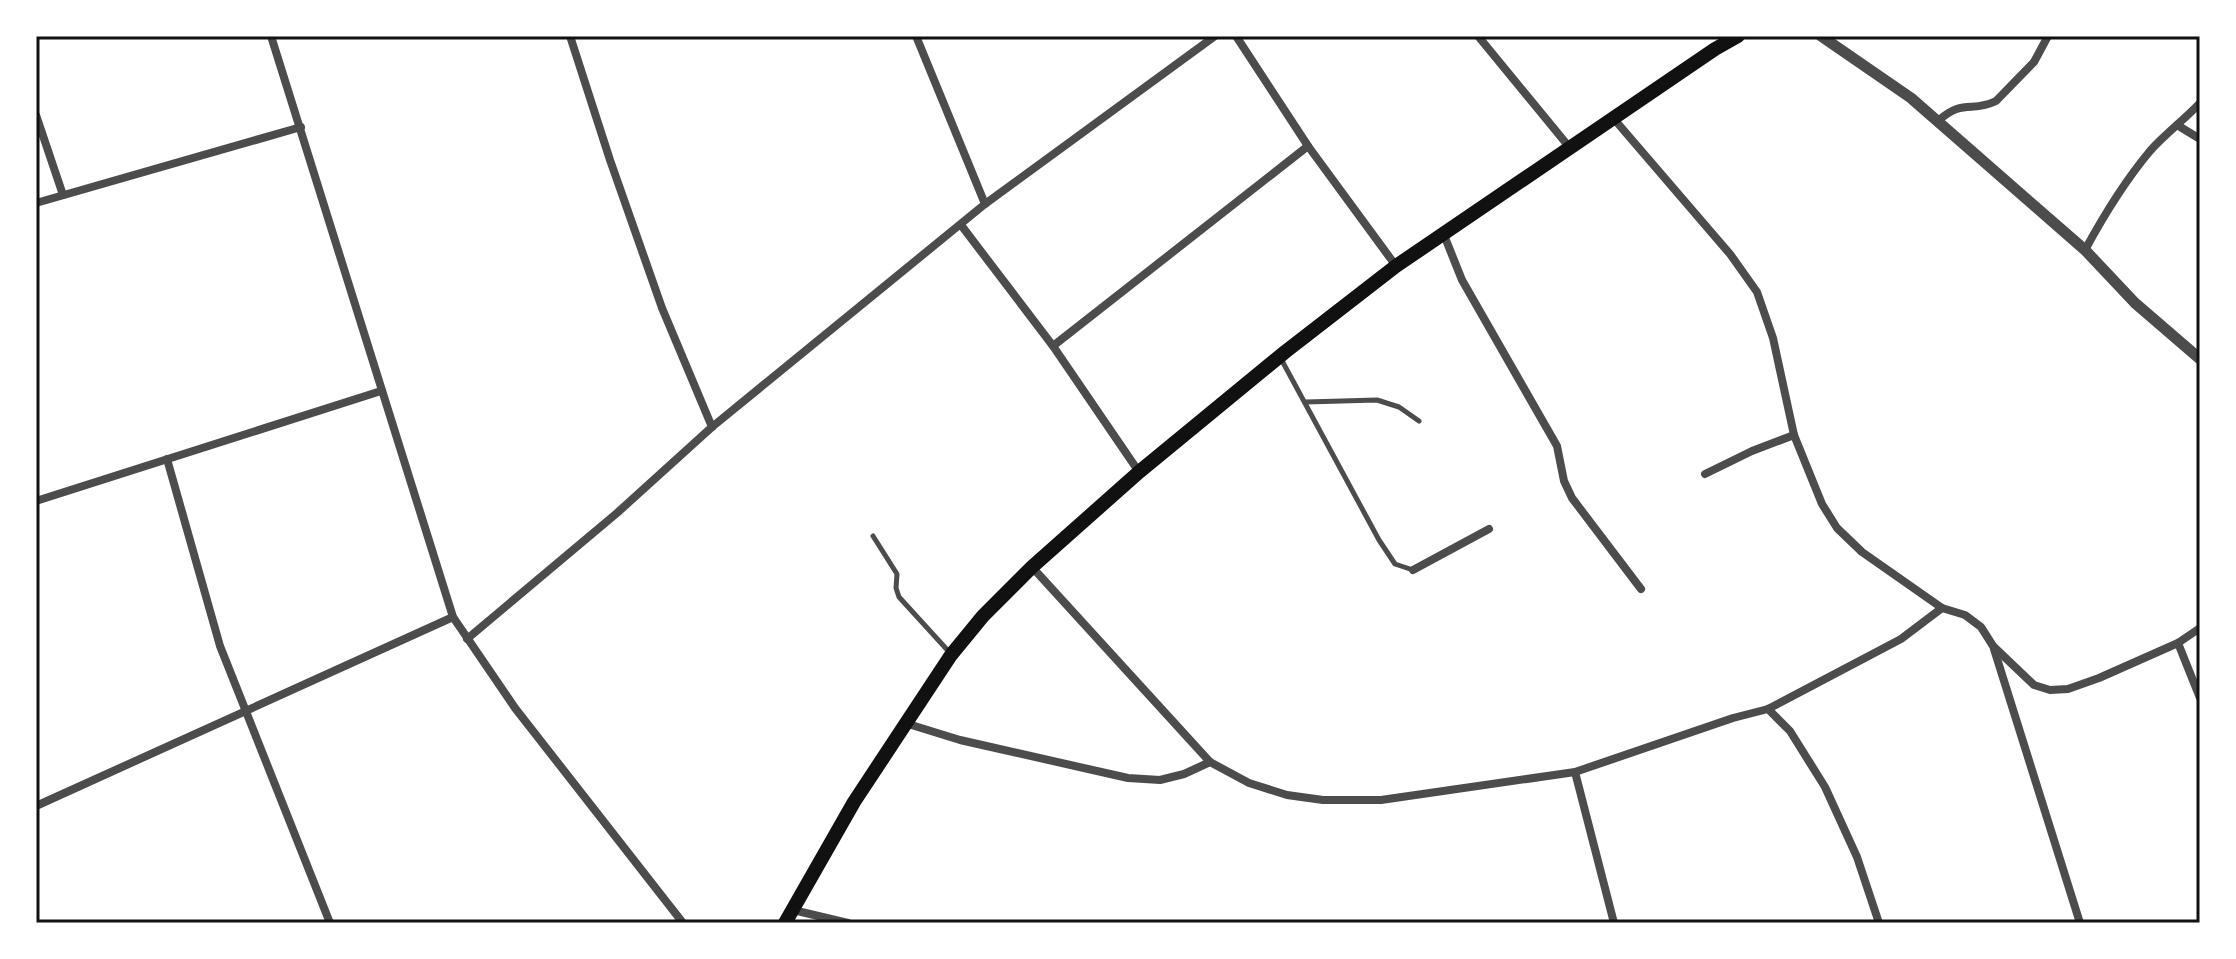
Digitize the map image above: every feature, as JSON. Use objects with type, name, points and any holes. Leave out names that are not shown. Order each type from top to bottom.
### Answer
[{"type":"main road","points":[[789,917],[854,802],[951,655],[983,616],[1032,567],[1139,472],[1279,356],[1396,266],[1738,36]]},
{"type":"street","points":[[271,36],[453,617],[515,708],[683,923]]},
{"type":"street","points":[[570,36],[662,308],[712,427]]},
{"type":"street","points":[[916,36],[985,204]]},
{"type":"street","points":[[467,639],[617,513],[712,427],[985,204],[1215,36]]},
{"type":"street","points":[[1236,36],[1308,146],[1396,266]]},
{"type":"street","points":[[1478,36],[1571,148]]},
{"type":"street","points":[[1821,36],[1911,98],[1938,121],[2085,250],[2135,303],[2200,359]]},
{"type":"street","points":[[1938,121],[1949,110],[1988,105],[1996,101],[2034,62],[2048,36]]},
{"type":"street","points":[[2085,250],[2110,204],[2133,171],[2200,103]]},
{"type":"street","points":[[36,115],[63,195]]},
{"type":"street","points":[[1614,119],[1730,254],[1757,292],[1773,338],[1794,435],[1822,504],[1837,528],[1862,552],[1942,608],[1965,615],[1981,627],[1993,646],[2034,685],[2050,690],[2068,689],[2099,678],[2178,643],[2200,628]]},
{"type":"street","points":[[2177,125],[2200,139]]},
{"type":"street","points":[[36,203],[301,127]]},
{"type":"street","points":[[1053,346],[1308,146]]},
{"type":"street","points":[[961,225],[1053,346],[1139,472]]},
{"type":"street","points":[[1444,235],[1462,280],[1557,446],[1564,481],[1572,498],[1641,589]]},
{"type":"street","points":[[36,501],[381,391]]},
{"type":"street","points":[[1705,474],[1794,435]]},
{"type":"street","points":[[167,459],[220,646],[330,923]]},
{"type":"street","points":[[1413,570],[1489,529]]},
{"type":"street","points":[[1032,567],[1210,762],[1249,783],[1287,795],[1323,800],[1381,800],[1575,772],[1768,709],[1901,639],[1942,608]]},
{"type":"street","points":[[36,806],[453,617]]},
{"type":"street","points":[[2178,643],[2200,698]]},
{"type":"street","points":[[1993,646],[2080,923]]},
{"type":"street","points":[[1768,709],[1790,731],[1825,787],[1857,857],[1879,923]]},
{"type":"street","points":[[905,723],[960,740],[1128,778],[1160,780],[1184,774],[1210,762]]},
{"type":"street","points":[[1575,772],[1614,923]]},
{"type":"street","points":[[789,917],[848,923]]},
{"type":"lane","points":[[1279,356],[1379,540],[1395,564],[1413,570]]},
{"type":"lane","points":[[1306,402],[1377,400],[1399,407],[1419,421]]},
{"type":"lane","points":[[873,536],[897,574],[899,597],[951,655]]}]
